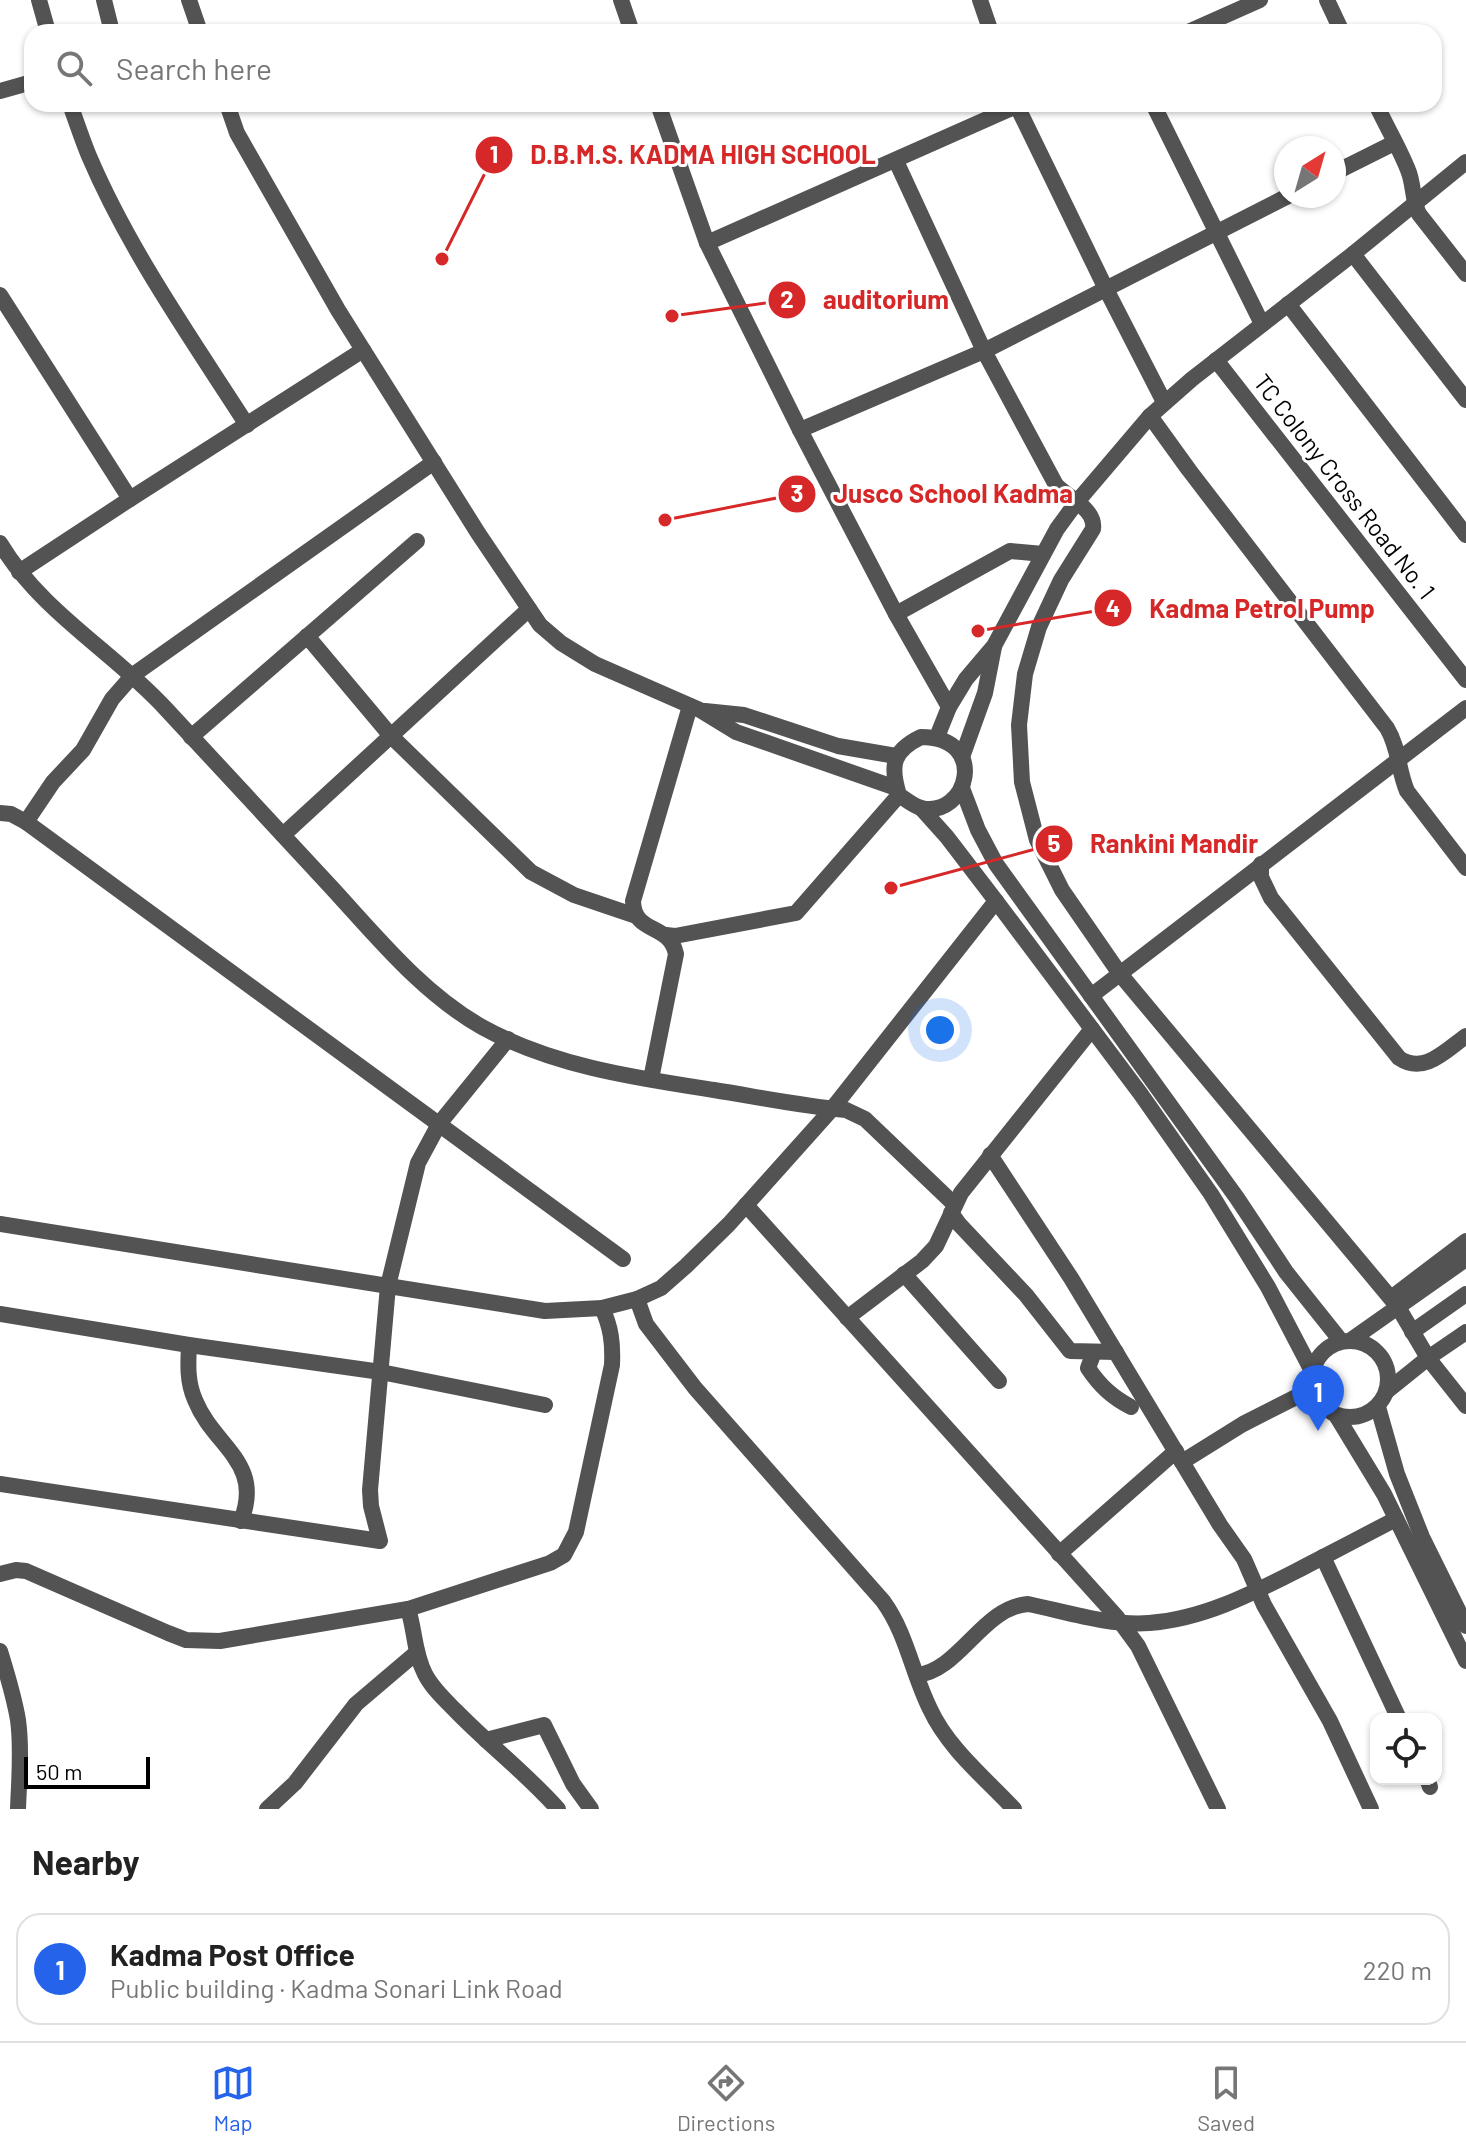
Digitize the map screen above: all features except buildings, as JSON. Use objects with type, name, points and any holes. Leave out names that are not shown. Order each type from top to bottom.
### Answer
[{"type":"street","points":[[39,0],[46,24]]},
{"type":"street","points":[[104,0],[110,24]]},
{"type":"street","points":[[189,0],[197,24]]},
{"type":"street","points":[[621,0],[629,24]]},
{"type":"street","points":[[980,0],[988,24]]},
{"type":"street","points":[[1206,24],[1260,0]]},
{"type":"street","points":[[1327,0],[1338,24]]},
{"type":"street","points":[[0,91],[24,84]]},
{"type":"street","points":[[73,112],[89,156],[121,221],[168,302],[247,425]]},
{"type":"street","points":[[230,112],[237,133],[363,350],[540,625],[561,643],[595,664],[695,708],[736,732],[897,791],[921,808],[996,901],[1140,1093],[1211,1194],[1268,1287],[1312,1371]]},
{"type":"street","points":[[661,112],[707,243],[800,430],[896,614],[949,707]]},
{"type":"street","points":[[707,243],[1003,112]]},
{"type":"street","points":[[1021,112],[1164,402]]},
{"type":"street","points":[[1157,112],[1262,324]]},
{"type":"street","points":[[1380,112],[1408,169],[1419,214],[1466,274]]},
{"type":"street","points":[[1346,167],[1394,143]]},
{"type":"street","points":[[896,161],[984,351],[1056,485],[1092,516],[1093,529],[1061,580],[1039,627],[1025,674],[1019,725],[1022,782],[1037,840],[1062,890],[1120,974],[1394,1302],[1428,1358],[1466,1406]]},
{"type":"street","points":[[937,737],[949,707],[966,679],[994,646],[1057,529],[1150,416],[1466,162]]},
{"type":"street","points":[[800,430],[984,351],[1274,203]]},
{"type":"street","points":[[1353,254],[1466,400]]},
{"type":"street","points":[[0,295],[130,499]]},
{"type":"street","points":[[1288,304],[1466,535]]},
{"type":"street","points":[[19,572],[363,350]]},
{"type":"street","name":"TC Colony Cross Road No. 1","points":[[1216,360],[1466,680]]},
{"type":"street","points":[[1150,416],[1387,728],[1393,737],[1407,791],[1466,868]]},
{"type":"street","points":[[26,822],[53,782],[83,750],[112,699],[133,675],[434,462]]},
{"type":"street","points":[[191,737],[417,541]]},
{"type":"street","points":[[0,543],[19,572],[55,610],[133,675],[386,947],[433,993],[481,1026],[533,1051],[651,1079],[846,1110],[865,1119],[953,1209],[959,1224],[1026,1295],[1070,1351],[1116,1352]]},
{"type":"street","points":[[896,614],[1010,551],[1043,554]]},
{"type":"street","points":[[283,835],[529,609]]},
{"type":"street","points":[[307,636],[391,736],[531,872],[574,895],[636,916]]},
{"type":"street","points":[[962,757],[985,693],[994,646]]},
{"type":"street","points":[[695,708],[744,715],[838,746],[896,756]]},
{"type":"street","points":[[651,1079],[676,954],[674,944],[666,935],[640,921],[633,901],[695,708]]},
{"type":"street","points":[[1091,996],[1466,708]]},
{"type":"street","points":[[897,791],[893,772],[896,756],[906,744],[921,737],[937,737],[952,744],[962,757],[966,773],[962,788],[952,801],[937,808],[921,808]]},
{"type":"street","points":[[962,788],[978,830],[996,864],[1237,1198],[1286,1272],[1346,1341],[1369,1345],[1382,1357],[1389,1374],[1387,1391]]},
{"type":"street","points":[[666,935],[675,936],[796,913],[897,791]]},
{"type":"street","points":[[0,813],[11,814],[26,822],[623,1259]]},
{"type":"street","points":[[1261,864],[1261,877],[1271,898],[1399,1058],[1408,1064],[1425,1063],[1466,1036]]},
{"type":"street","points":[[0,1224],[545,1311],[602,1308],[637,1299],[661,1288],[746,1205],[832,1109],[996,901]]},
{"type":"street","points":[[847,1318],[936,1246],[961,1193],[1092,1029]]},
{"type":"street","points":[[0,1484],[380,1541],[372,1516],[370,1490],[388,1286],[418,1163],[439,1124],[508,1039]]},
{"type":"street","points":[[990,1155],[1071,1278],[1220,1525],[1244,1559],[1258,1591],[1330,1721],[1371,1809]]},
{"type":"street","points":[[746,1205],[1121,1622],[1138,1646],[1218,1809]]},
{"type":"street","points":[[1466,1241],[1346,1341],[1328,1347],[1318,1357],[1312,1371],[1312,1389],[1321,1405],[1336,1415],[1350,1418],[1365,1415],[1378,1407],[1387,1391],[1466,1332]]},
{"type":"street","points":[[1394,1302],[1466,1259]]},
{"type":"street","points":[[904,1274],[999,1381]]},
{"type":"street","points":[[1412,1332],[1466,1294]]},
{"type":"street","points":[[637,1299],[646,1324],[695,1388],[889,1609],[903,1634],[939,1727],[1014,1809]]},
{"type":"street","points":[[0,1574],[26,1571],[168,1633],[186,1640],[204,1642],[408,1609],[550,1563],[564,1555],[576,1532],[612,1365],[613,1339],[602,1308]]},
{"type":"street","points":[[0,1314],[381,1372],[545,1405]]},
{"type":"street","points":[[189,1345],[190,1386],[195,1402],[243,1471],[248,1490],[241,1521]]},
{"type":"street","points":[[1094,1352],[1088,1368],[1103,1389],[1131,1407]]},
{"type":"street","points":[[1059,1554],[1179,1457],[1312,1389]]},
{"type":"street","points":[[1378,1407],[1397,1474],[1422,1537],[1466,1626]]},
{"type":"street","points":[[1336,1415],[1384,1494],[1466,1661]]},
{"type":"street","points":[[917,1675],[937,1670],[996,1617],[1019,1604],[1121,1622],[1149,1623],[1180,1618],[1211,1610],[1258,1591],[1396,1519]]},
{"type":"street","points":[[1323,1557],[1396,1713]]},
{"type":"street","points":[[408,1609],[416,1653],[425,1675],[442,1697],[558,1809]]},
{"type":"street","points":[[0,1651],[18,1720],[18,1809]]},
{"type":"street","points":[[267,1809],[295,1783],[356,1704],[416,1653]]},
{"type":"street","points":[[486,1740],[544,1725],[573,1784],[591,1809]]},
{"type":"place","name":"D.B.M.S. KADMA HIGH SCHOOL","points":[[442,259]]},
{"type":"place","name":"auditorium","points":[[672,316]]},
{"type":"place","name":"Jusco School Kadma","points":[[665,520]]},
{"type":"place","name":"Kadma Petrol Pump","points":[[978,631]]},
{"type":"place","name":"Rankini Mandir","points":[[891,888]]},
{"type":"place","name":"Kadma Post Office","points":[[1318,1431]]}]
